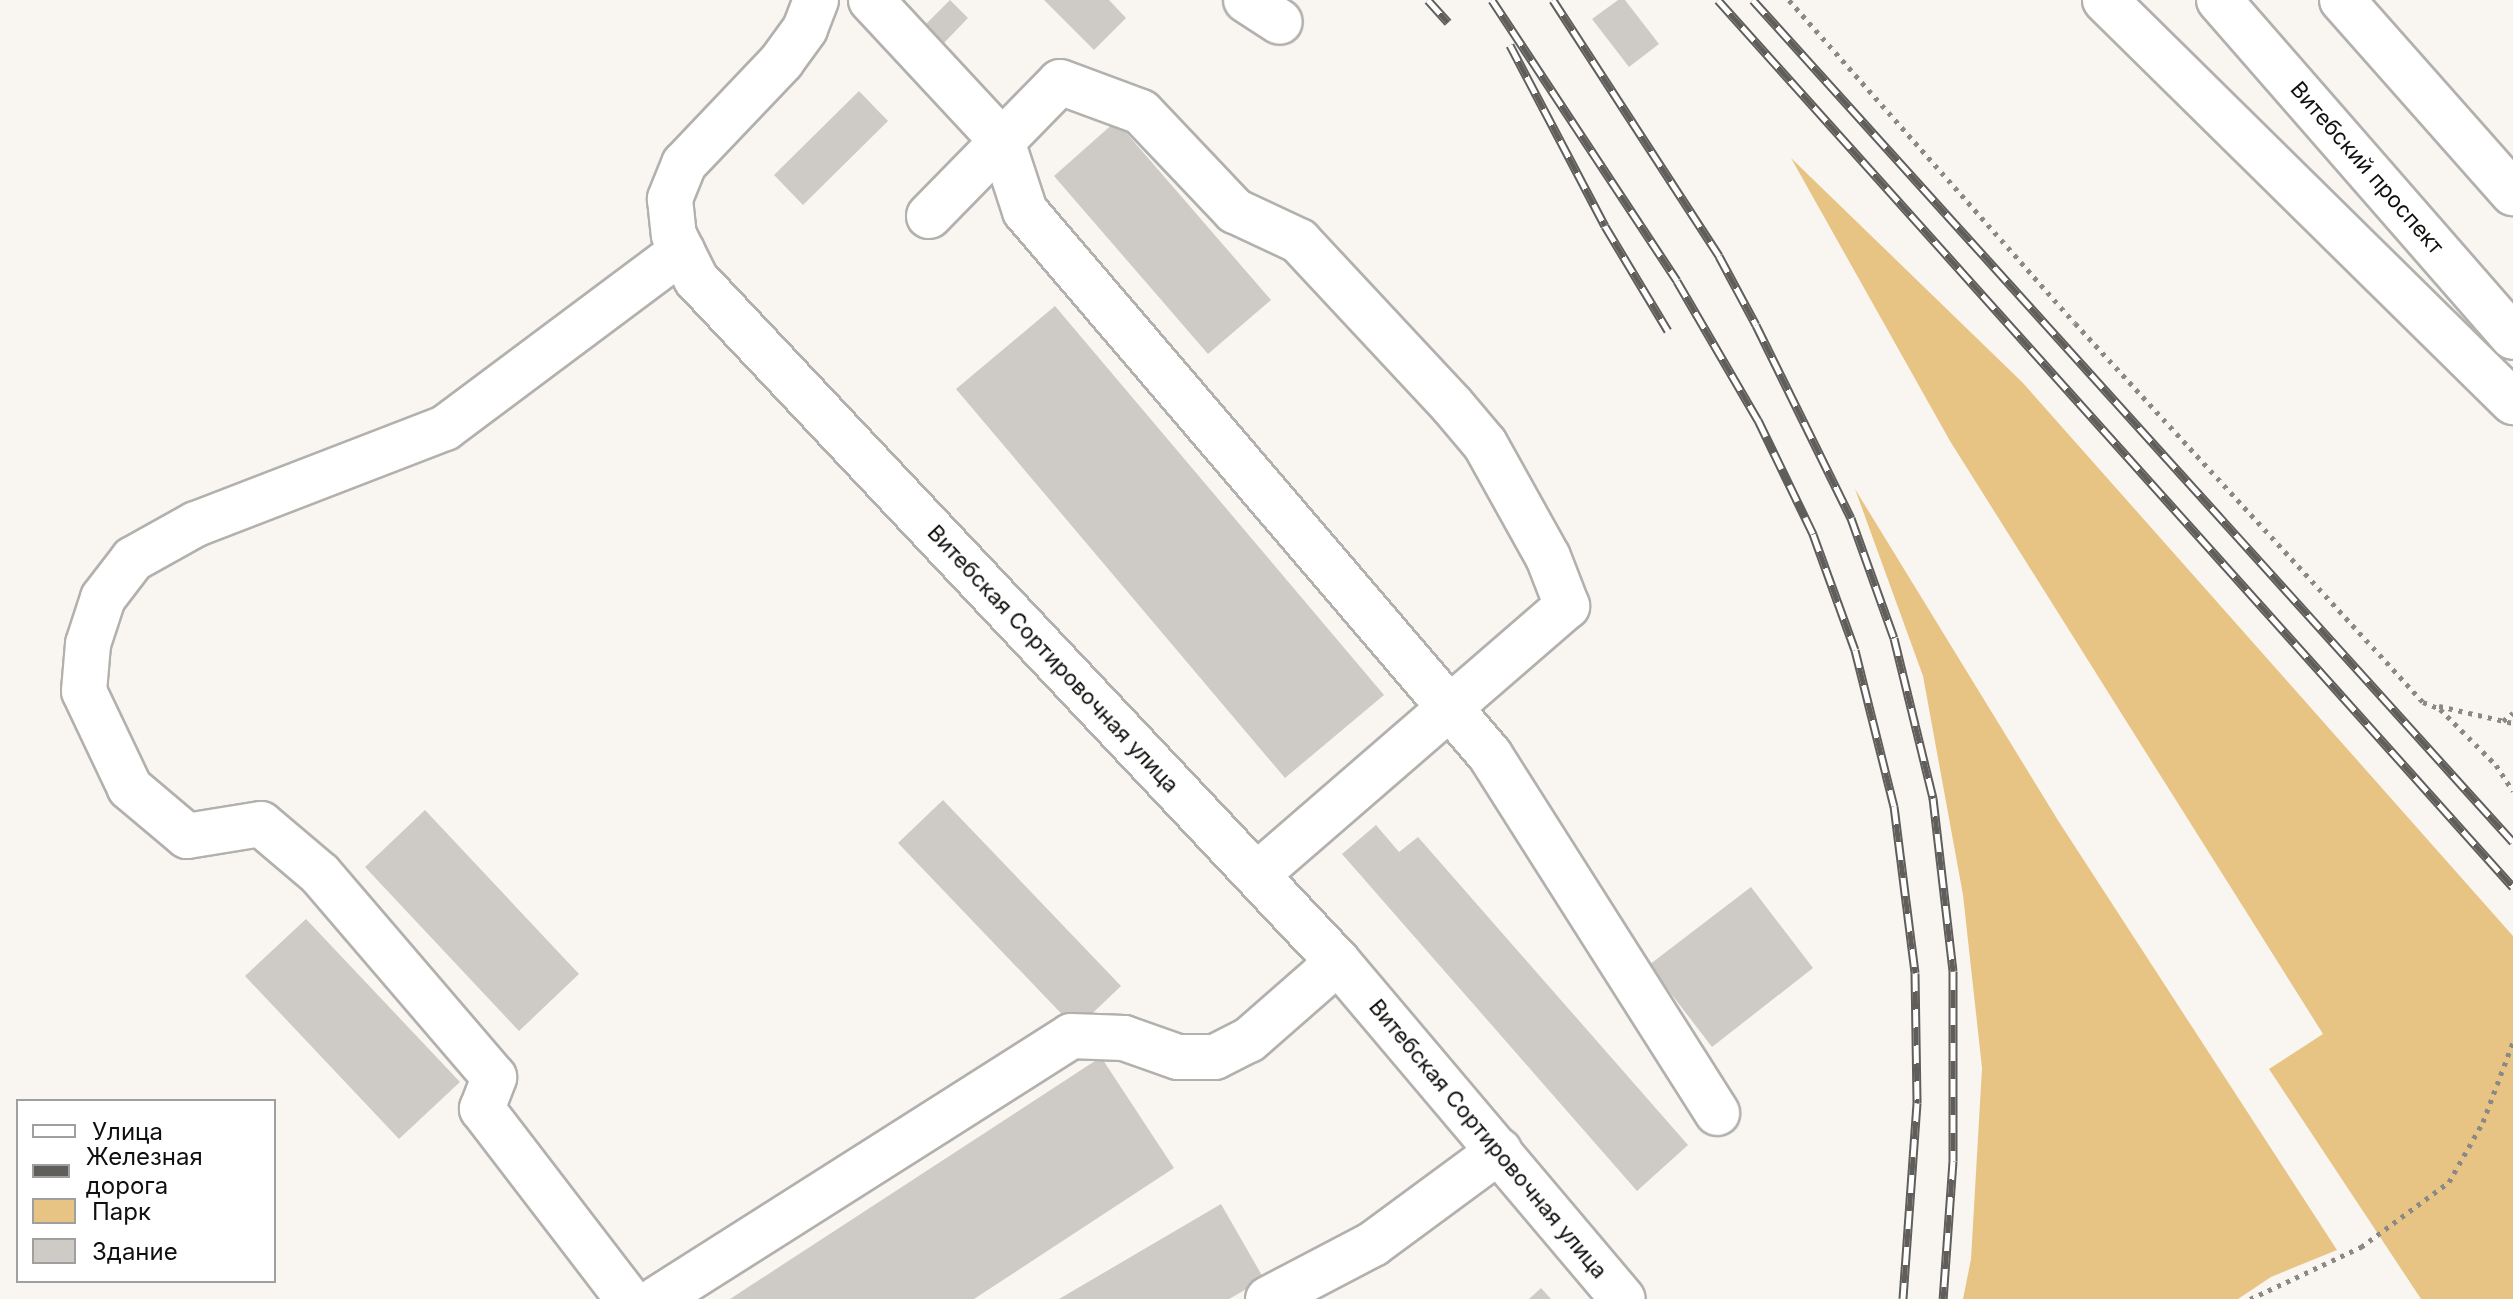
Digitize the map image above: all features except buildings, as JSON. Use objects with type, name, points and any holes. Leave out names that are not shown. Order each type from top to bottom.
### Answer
[{"type":"street","name":"Витебская Сортировочная улица","points":[[816,0],[805,29],[782,61],[684,164],[670,199],[674,235],[696,279],[1338,962],[1623,1299]]},
{"type":"street","points":[[871,0],[1002,141],[1025,211],[1490,755],[1717,1113]]},
{"type":"street","points":[[2105,0],[2513,402]]},
{"type":"street","name":"Витебский проспект","points":[[2219,0],[2513,337]]},
{"type":"street","points":[[2342,0],[2513,193]]},
{"type":"street","points":[[929,216],[1060,82],[1141,112],[1235,211],[1299,241],[1485,444],[1548,557],[1567,606],[1257,875]]},
{"type":"street","points":[[628,1299],[482,1109],[494,1077],[320,874],[261,824],[187,836],[130,788],[84,691],[88,644],[103,598],[133,559],[196,524],[445,428],[682,251]]},
{"type":"street","points":[[657,1299],[1071,1036],[1124,1038],[1178,1057],[1215,1057],[1249,1040],[1338,962]]},
{"type":"street","points":[[1268,1299],[1373,1244],[1499,1151]]},
{"type":"path","points":[[1789,0],[2075,323],[2423,702],[2450,718],[2496,765],[2513,791]]},
{"type":"path","points":[[2423,702],[2513,723]]},
{"type":"path","points":[[2503,721],[2513,713]]},
{"type":"path","points":[[2250,1299],[2361,1247],[2449,1182],[2483,1122],[2513,1042]]},
{"type":"green space","points":[[1791,158],[2023,383],[2513,936],[2513,1299],[2421,1299],[2269,1069],[2323,1034],[1950,441]]},
{"type":"green space","points":[[1855,489],[2059,822],[2337,1250],[2271,1277],[2238,1299],[1963,1299],[1971,1259],[1982,1068],[1963,895],[1923,676]]},
{"type":"railway","points":[[1428,0],[1448,22]]},
{"type":"railway","points":[[1492,0],[1677,281],[1758,420],[1813,534],[1855,650],[1894,806],[1915,973],[1917,1103],[1903,1299]]},
{"type":"railway","points":[[1553,0],[1719,256],[1756,325],[1851,518],[1894,638],[1933,798],[1953,971],[1953,1161],[1943,1299]]},
{"type":"railway","points":[[1718,0],[2513,887]]},
{"type":"railway","points":[[1753,0],[2513,842]]},
{"type":"railway","points":[[1510,45],[1605,226],[1668,331]]}]
